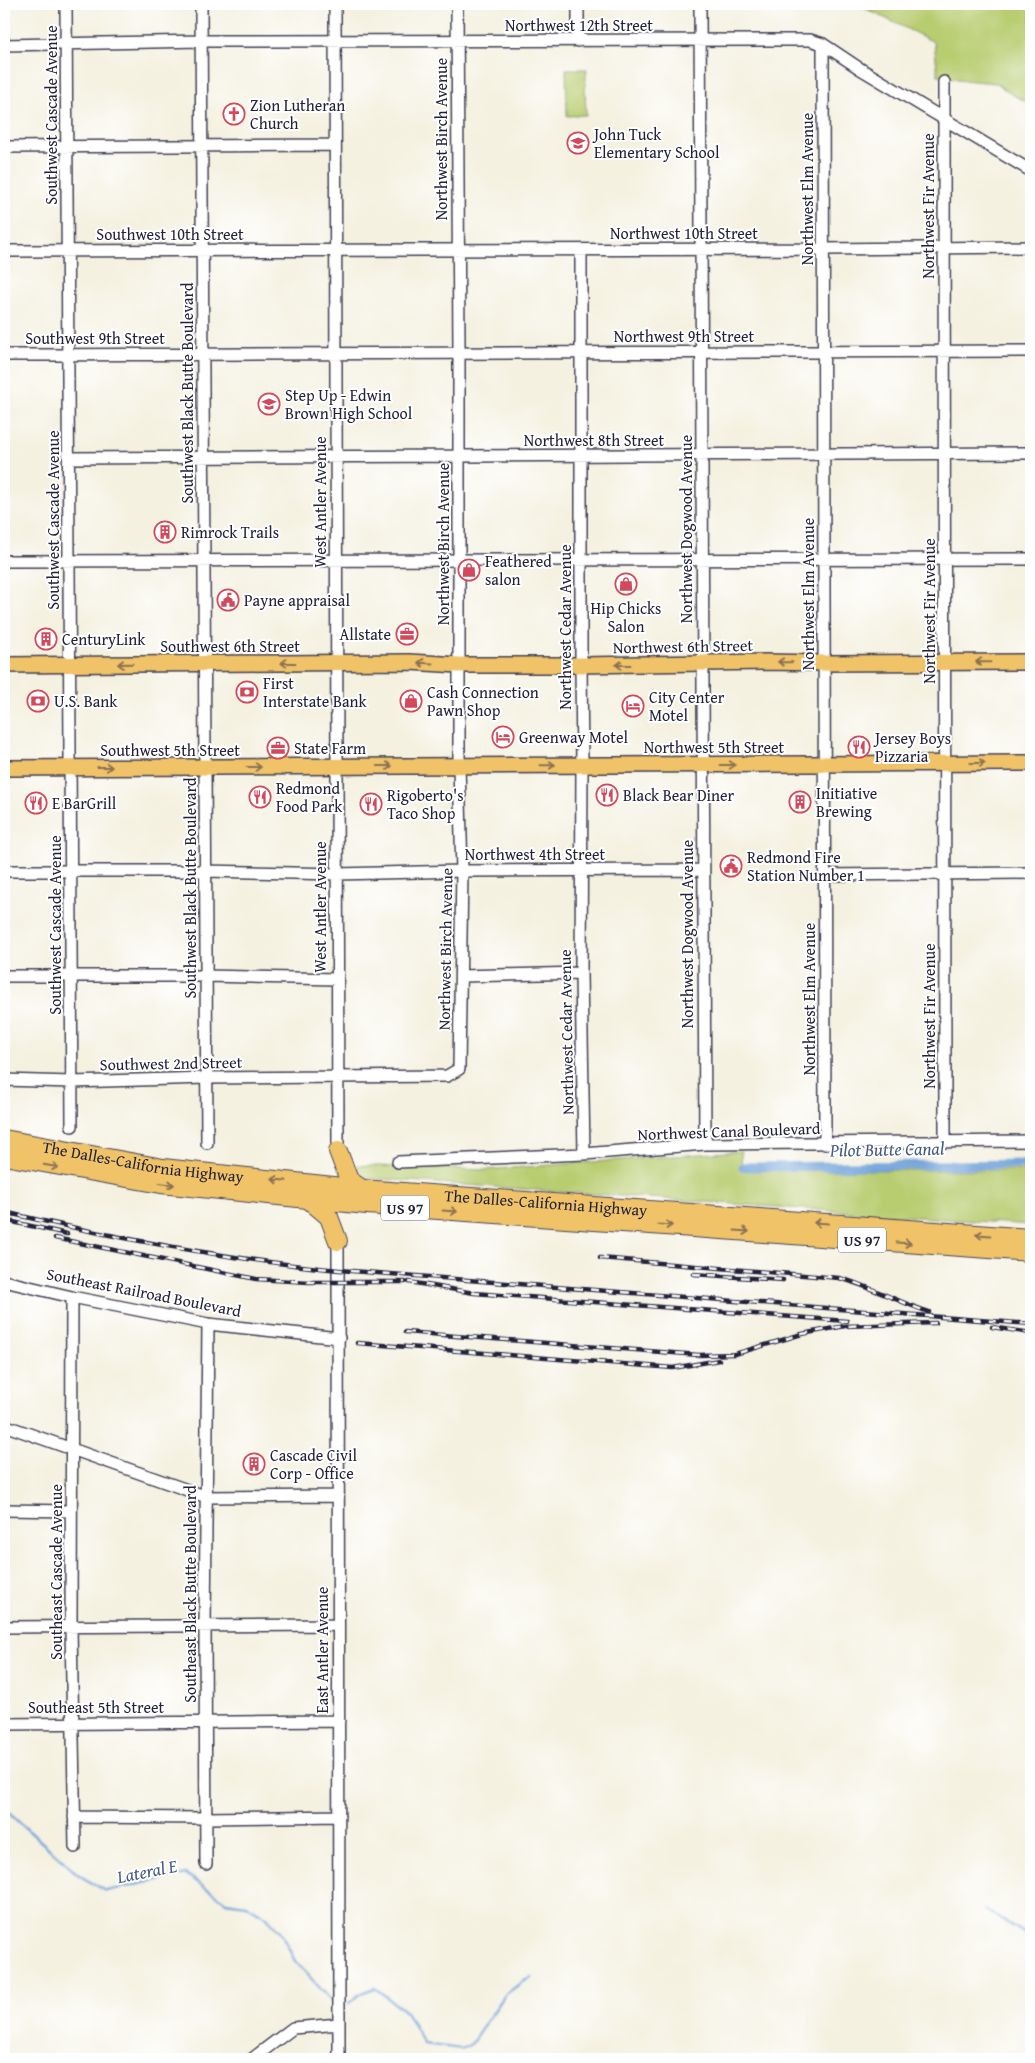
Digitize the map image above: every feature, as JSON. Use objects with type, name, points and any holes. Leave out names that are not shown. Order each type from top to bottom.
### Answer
[{"type":"highway","name":"The Dalles-California Highway","points":[[4,1139],[138,1164],[312,1192]]},
{"type":"highway","points":[[338,1151],[332,1171],[312,1192],[329,1216],[338,1241]]},
{"type":"highway","points":[[338,1151],[349,1180],[364,1197],[346,1218],[338,1241]]},
{"type":"highway","name":"The Dalles-California Highway","points":[[4,1156],[161,1184],[312,1192],[1031,1252]]},
{"type":"highway","name":"The Dalles-California Highway","points":[[364,1197],[1031,1238]]},
{"type":"main road","name":"Northwest 6th Street","points":[[336,662],[580,665],[766,662],[1031,662]]},
{"type":"main road","name":"Southwest 6th Street","points":[[4,665],[336,662]]},
{"type":"main road","name":"Northwest 5th Street","points":[[337,766],[1031,763]]},
{"type":"main road","name":"Southwest 5th Street","points":[[4,768],[337,766]]},
{"type":"street","name":"Southwest Cascade Avenue","points":[[66,4],[72,1126]]},
{"type":"street","name":"Southwest Black Butte Boulevard","points":[[201,4],[207,1143]]},
{"type":"street","name":"West Antler Avenue","points":[[335,4],[337,354],[336,979],[338,1151]]},
{"type":"street","name":"Northwest Birch Avenue","points":[[447,1076],[459,1069],[462,871],[459,766],[457,4]]},
{"type":"street","points":[[578,4],[578,41]]},
{"type":"street","name":"Northwest Dogwood Avenue","points":[[700,4],[705,1144]]},
{"type":"street","name":"Northwest 12th Street","points":[[4,44],[66,45],[201,41],[456,42],[700,40],[810,40],[823,44]]},
{"type":"street","points":[[823,44],[944,120],[1031,171]]},
{"type":"street","name":"Northwest Elm Avenue","points":[[823,44],[825,1144]]},
{"type":"street","name":"Northwest Fir Avenue","points":[[944,82],[945,1140]]},
{"type":"street","points":[[4,147],[335,145]]},
{"type":"street","name":"Northwest 10th Street","points":[[336,250],[1031,247]]},
{"type":"street","name":"Southwest 10th Street","points":[[4,251],[336,250]]},
{"type":"street","name":"Northwest Cedar Avenue","points":[[581,250],[581,973],[584,1154]]},
{"type":"street","name":"Northwest 9th Street","points":[[337,354],[1031,351]]},
{"type":"street","name":"Southwest 9th Street","points":[[4,355],[337,354]]},
{"type":"street","name":"Northwest 8th Street","points":[[69,458],[1031,453]]},
{"type":"street","points":[[4,561],[1031,559]]},
{"type":"street","name":"Northwest 4th Street","points":[[4,871],[205,871],[337,874],[462,871],[703,870]]},
{"type":"street","points":[[825,875],[1031,873]]},
{"type":"street","points":[[461,976],[581,973]]},
{"type":"street","points":[[4,976],[206,976],[336,979]]},
{"type":"street","name":"Southwest 2nd Street","points":[[4,1080],[72,1082],[206,1078],[447,1076]]},
{"type":"street","name":"Northwest Canal Boulevard","points":[[398,1162],[584,1154],[705,1144],[825,1144],[945,1140],[1031,1141]]},
{"type":"street","name":"East Antler Avenue","points":[[338,1241],[339,2059]]},
{"type":"street","name":"Southeast Railroad Boulevard","points":[[4,1281],[72,1297],[208,1324],[339,1338]]},
{"type":"street","name":"Southeast Cascade Avenue","points":[[72,1297],[71,1627],[75,1847]]},
{"type":"street","name":"Southeast Black Butte Boulevard","points":[[206,1864],[205,1626],[208,1324]]},
{"type":"street","points":[[4,1425],[207,1498],[338,1496]]},
{"type":"street","points":[[4,1510],[71,1511]]},
{"type":"street","points":[[4,1627],[338,1625]]},
{"type":"street","name":"Southeast 5th Street","points":[[4,1724],[339,1721]]},
{"type":"street","points":[[74,1817],[207,1818],[339,1816]]},
{"type":"street","points":[[252,2059],[293,2028],[339,2024]]},
{"type":"green space","points":[[856,4],[1031,4],[1031,104],[1011,94],[996,83],[963,80],[938,75],[934,42]]},
{"type":"green space","points":[[566,69],[587,69],[585,87],[586,115],[567,116]]},
{"type":"green space","points":[[741,1151],[742,1170],[1031,1170],[1031,1225],[366,1178],[354,1172],[350,1165],[484,1170]]},
{"type":"waterway","name":"Pilot Butte Canal","points":[[743,1167],[1031,1164]]},
{"type":"waterway","name":"Lateral E","points":[[4,1809],[80,1876],[106,1891],[186,1874],[226,1902],[246,1905],[266,1917],[280,1931],[295,1961],[331,2000]]},
{"type":"waterway","name":"Lateral E","points":[[985,1910],[1031,1937]]},
{"type":"waterway","name":"Lateral E","points":[[349,2003],[361,1993],[375,1988],[407,2013],[424,2044],[461,2049],[471,2044],[505,1995],[522,1982],[531,1978]]},
{"type":"railway","points":[[4,1212],[170,1247],[254,1260],[339,1270],[1031,1324]]},
{"type":"railway","points":[[4,1220],[67,1234]]},
{"type":"railway","points":[[55,1238],[256,1279],[309,1282],[405,1282]]},
{"type":"railway","points":[[600,1258],[839,1278],[862,1285],[929,1312]]},
{"type":"railway","points":[[693,1274],[783,1280]]},
{"type":"railway","points":[[409,1282],[474,1293],[847,1321]]},
{"type":"railway","points":[[405,1332],[699,1355],[735,1354],[802,1334],[845,1326],[936,1323]]},
{"type":"railway","points":[[992,1327],[1031,1333]]},
{"type":"railway","points":[[357,1343],[673,1368],[719,1360]]},
{"type":"place","name":"Zion Lutheran Church","points":[[234,114]]},
{"type":"place","name":"John Tuck Elementary School","points":[[578,143]]},
{"type":"place","name":"Step Up - Edwin Brown High School","points":[[269,404]]},
{"type":"place","name":"Rimrock Trails","points":[[165,532]]},
{"type":"place","name":"Feathered salon","points":[[469,570]]},
{"type":"place","name":"Hip Chicks Salon","points":[[626,584]]},
{"type":"place","name":"Payne appraisal","points":[[228,600]]},
{"type":"place","name":"Allstate","points":[[407,634]]},
{"type":"place","name":"CenturyLink","points":[[46,639]]},
{"type":"place","name":"First Interstate Bank","points":[[247,692]]},
{"type":"place","name":"U.S. Bank","points":[[38,701]]},
{"type":"place","name":"Cash Connection Pawn Shop","points":[[411,701]]},
{"type":"place","name":"City Center Motel","points":[[633,706]]},
{"type":"place","name":"Greenway Motel","points":[[503,737]]},
{"type":"place","name":"Jersey Boys Pizzaria","points":[[859,747]]},
{"type":"place","name":"State Farm","points":[[278,748]]},
{"type":"place","name":"Black Bear Diner","points":[[607,795]]},
{"type":"place","name":"Redmond Food Park","points":[[260,797]]},
{"type":"place","name":"Initiative Brewing","points":[[800,802]]},
{"type":"place","name":"E BarGrill","points":[[36,803]]},
{"type":"place","name":"Rigoberto's Taco Shop","points":[[371,804]]},
{"type":"place","name":"Redmond Fire Station Number 1","points":[[731,866]]},
{"type":"place","name":"Cascade Civil Corp - Office","points":[[254,1464]]}]
